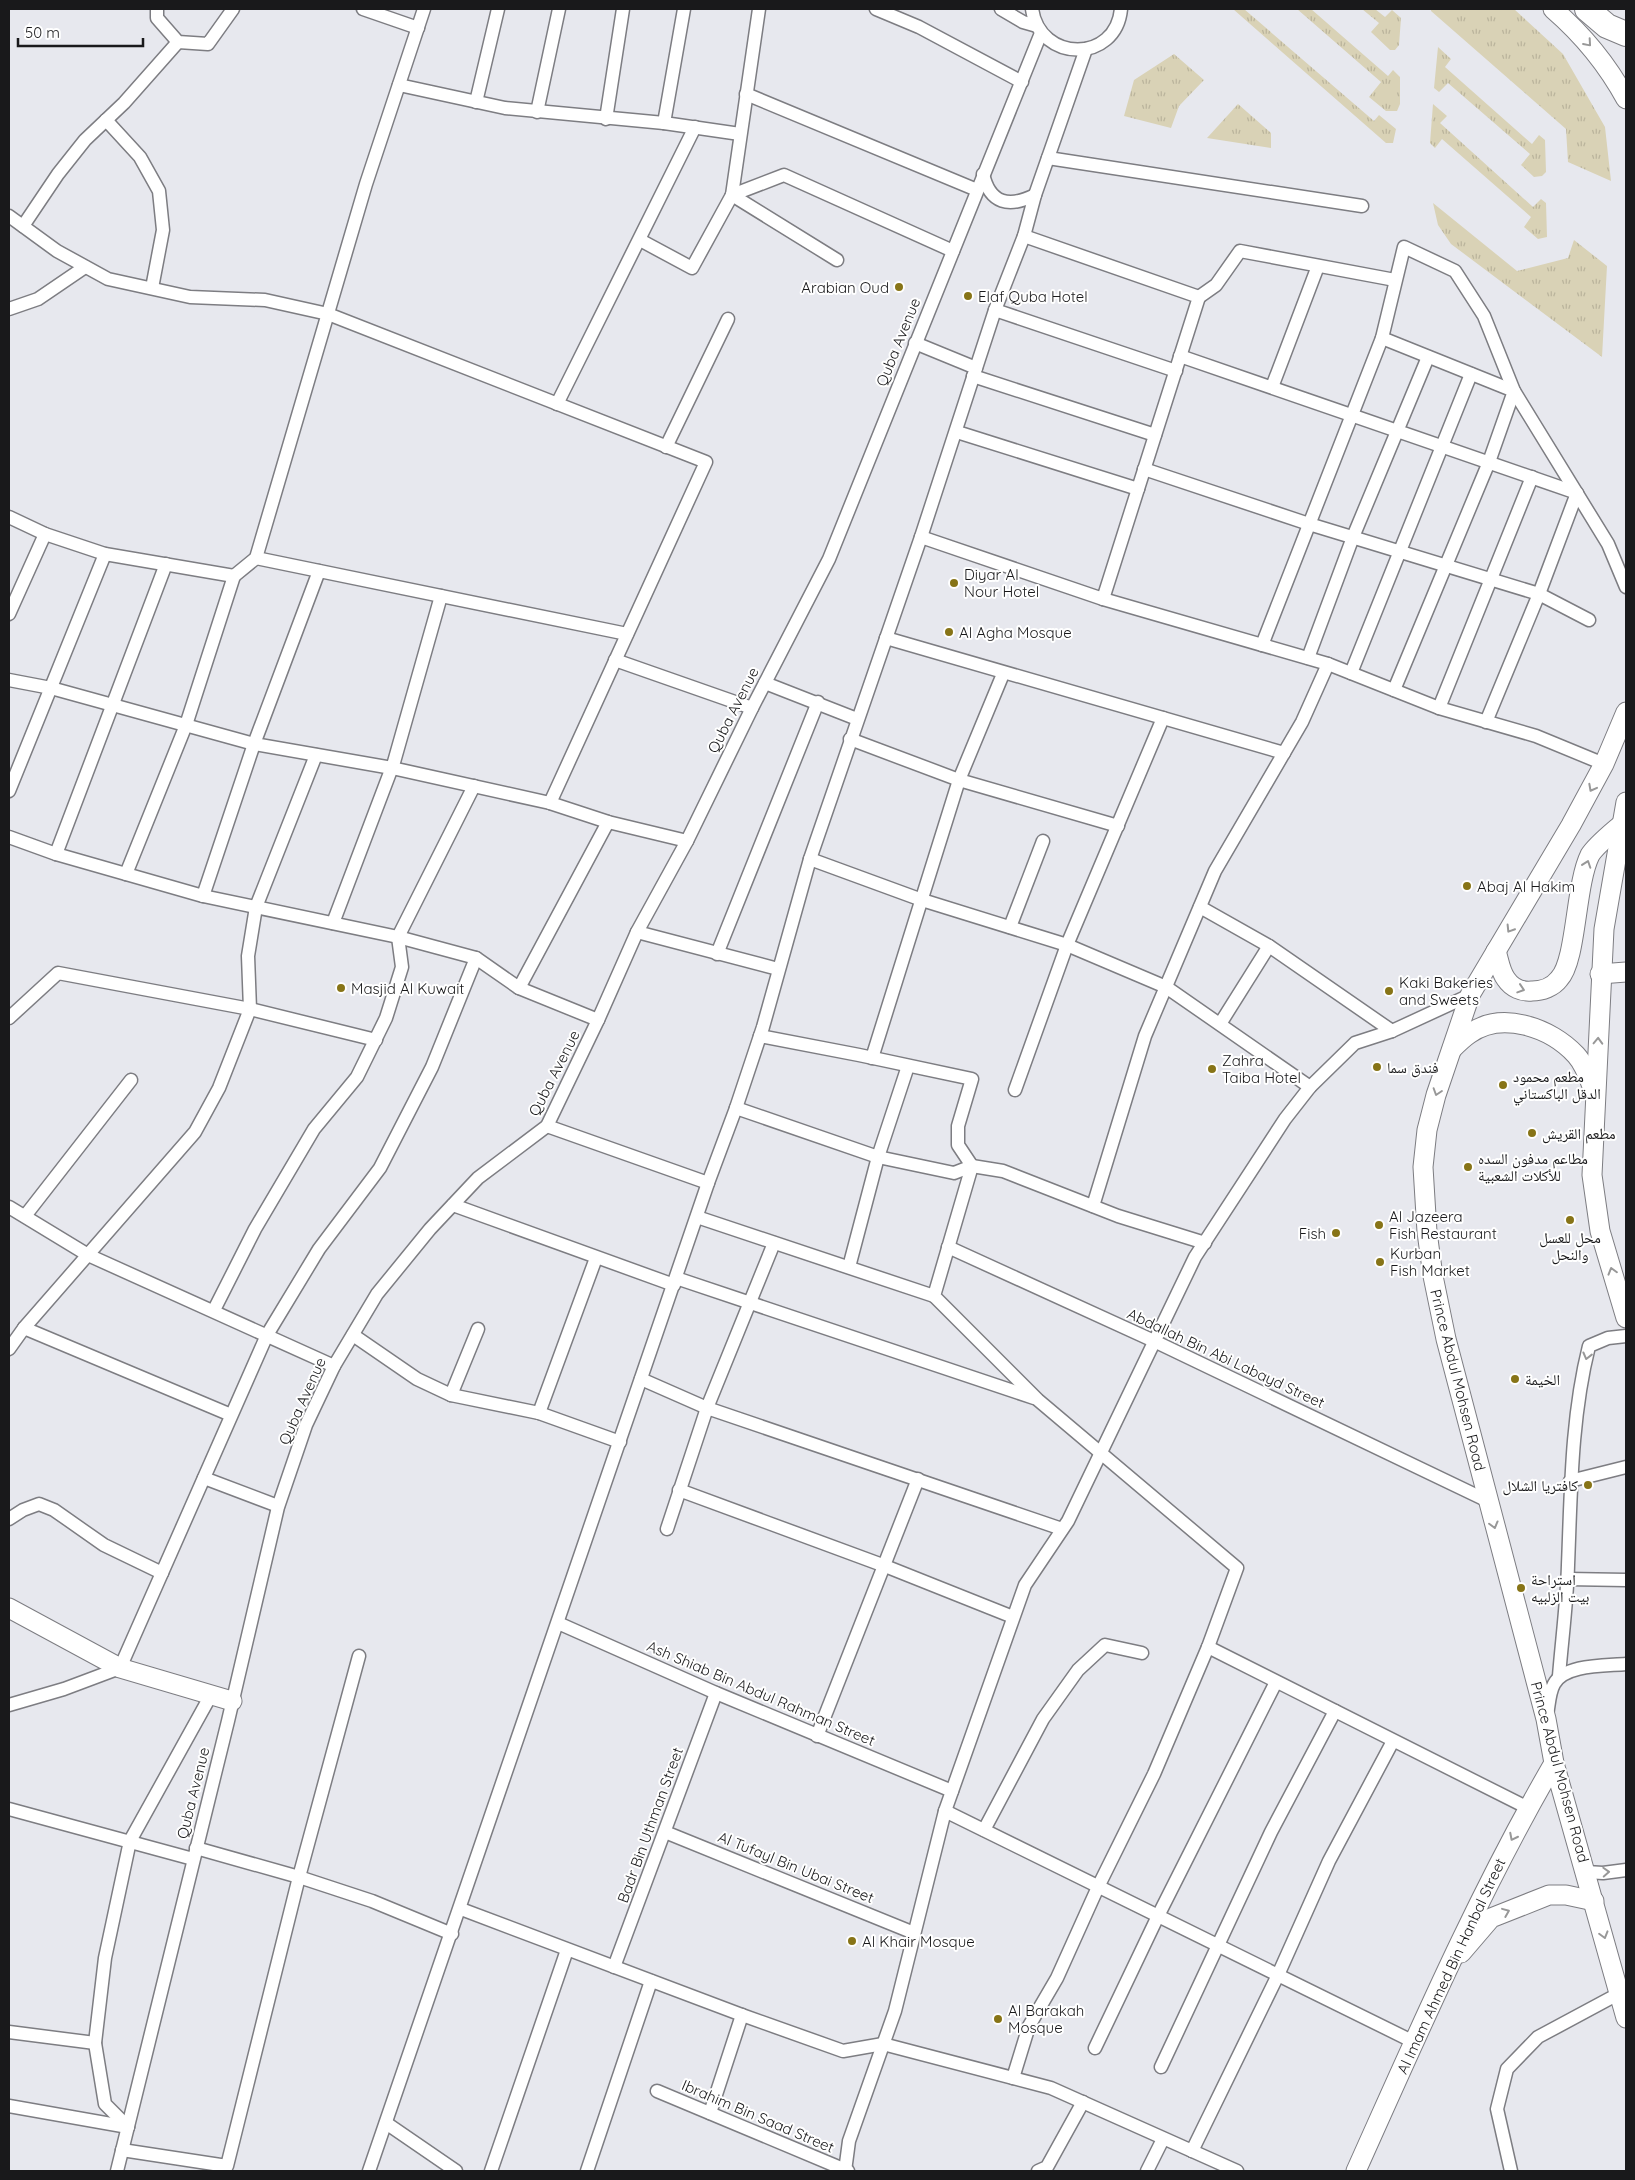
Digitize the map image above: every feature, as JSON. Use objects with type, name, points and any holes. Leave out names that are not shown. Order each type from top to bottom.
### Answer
[{"type":"highway","points":[[1587,9],[1607,26],[1626,34]]},
{"type":"highway","points":[[1610,9],[1626,24]]},
{"type":"main road","points":[[1553,9],[1588,42],[1606,66],[1626,99]]},
{"type":"main road","name":"Prince Abdul Mohsen Road","points":[[1626,712],[1604,764],[1544,873],[1470,995],[1436,1095],[1427,1130],[1423,1167],[1427,1232],[1433,1276],[1446,1339],[1546,1719],[1554,1764],[1626,2018]]},
{"type":"main road","points":[[1626,802],[1620,874],[1604,929],[1600,974],[1592,1175],[1600,1231],[1626,1318]]},
{"type":"main road","points":[[1496,951],[1506,979],[1514,987],[1526,992],[1544,990],[1560,979],[1567,964],[1581,884],[1591,854],[1623,823]]},
{"type":"main road","points":[[1600,974],[1626,972]]},
{"type":"main road","points":[[1450,1050],[1469,1033],[1494,1024],[1511,1024],[1536,1028],[1559,1040],[1577,1056],[1587,1073],[1595,1095]]},
{"type":"main road","points":[[9,1608],[120,1668],[232,1701]]},
{"type":"main road","name":"Al Imam Ahmed Bin Hanbal Street","points":[[1356,2171],[1464,1932],[1528,1808],[1554,1764]]},
{"type":"main road","points":[[1447,1970],[1491,1918],[1549,1895],[1566,1895],[1594,1901]]},
{"type":"street","points":[[157,9],[157,18],[178,42],[208,44],[234,9]]},
{"type":"street","points":[[363,9],[418,28]]},
{"type":"street","points":[[476,102],[498,9]]},
{"type":"street","points":[[537,112],[559,9]]},
{"type":"street","points":[[606,118],[623,9]]},
{"type":"street","points":[[664,123],[684,9]]},
{"type":"street","points":[[640,240],[692,268],[732,195],[759,9]]},
{"type":"street","points":[[876,9],[919,28],[1022,82]]},
{"type":"street","points":[[1001,9],[1022,22],[1039,29]]},
{"type":"street","points":[[1032,9],[1039,29],[1050,42],[1073,50],[1086,49],[1099,44],[1109,36],[1117,24],[1121,9]]},
{"type":"street","points":[[126,874],[186,725],[234,576],[256,558],[366,184],[425,10]]},
{"type":"street","name":"Quba Avenue","points":[[117,2171],[278,1506],[306,1425],[334,1366],[378,1294],[478,1178],[547,1126],[598,1020],[637,932],[687,842],[752,708],[829,559],[983,174],[1022,82],[1039,29]]},
{"type":"street","points":[[23,226],[84,140],[124,103],[178,42]]},
{"type":"street","points":[[369,2171],[461,1909],[708,1183],[736,1108],[760,1036],[810,859],[996,310],[1024,236],[1035,195],[1086,49]]},
{"type":"street","points":[[399,85],[505,108],[664,123],[740,134]]},
{"type":"street","points":[[746,94],[977,190]]},
{"type":"street","points":[[106,120],[140,157],[159,191],[163,230],[152,288]]},
{"type":"street","points":[[557,404],[695,127]]},
{"type":"street","points":[[1048,158],[1362,206]]},
{"type":"street","points":[[983,174],[986,186],[994,198],[1009,203],[1022,202],[1035,195]]},
{"type":"street","points":[[732,195],[784,175],[953,250]]},
{"type":"street","points":[[732,195],[837,260]]},
{"type":"street","points":[[9,216],[57,251],[108,279],[190,297],[265,300],[328,314],[706,462],[550,803]]},
{"type":"street","points":[[1024,236],[1199,297]]},
{"type":"street","points":[[1262,645],[1382,338],[1404,247],[1455,271],[1484,316],[1514,391],[1608,544],[1626,587]]},
{"type":"street","points":[[1103,599],[1199,297],[1216,285],[1240,251],[1395,280]]},
{"type":"street","points":[[9,309],[38,299],[86,266]]},
{"type":"street","points":[[1272,387],[1318,266]]},
{"type":"street","points":[[996,310],[1176,371]]},
{"type":"street","points":[[666,447],[728,319]]},
{"type":"street","points":[[1382,338],[1514,391]]},
{"type":"street","points":[[916,343],[975,372],[1156,435]]},
{"type":"street","points":[[1180,356],[1578,493]]},
{"type":"street","points":[[1308,658],[1352,538],[1428,357]]},
{"type":"street","points":[[1351,673],[1472,374]]},
{"type":"street","points":[[1394,690],[1489,462],[1514,391]]},
{"type":"street","points":[[956,432],[1138,489]]},
{"type":"street","points":[[1144,469],[1352,538],[1539,594],[1589,620]]},
{"type":"street","points":[[1439,708],[1532,477]]},
{"type":"street","points":[[1486,722],[1578,493]]},
{"type":"street","points":[[9,517],[45,534],[105,554],[234,576]]},
{"type":"street","points":[[9,614],[45,534]]},
{"type":"street","points":[[921,536],[1103,599],[1328,664],[1439,708],[1536,736],[1604,764]]},
{"type":"street","points":[[9,791],[105,554]]},
{"type":"street","points":[[256,558],[627,634]]},
{"type":"street","points":[[56,854],[166,564]]},
{"type":"street","points":[[203,896],[254,744],[319,570]]},
{"type":"street","points":[[333,923],[392,768],[441,596]]},
{"type":"street","points":[[886,638],[1003,674],[1284,753]]},
{"type":"street","points":[[615,660],[752,708]]},
{"type":"street","points":[[1093,1206],[1144,1036],[1215,871],[1302,722],[1328,664]]},
{"type":"street","points":[[872,1058],[959,780],[1003,674]]},
{"type":"street","points":[[9,680],[50,688],[254,744],[392,768],[550,803],[608,822],[687,842]]},
{"type":"street","points":[[765,683],[857,718]]},
{"type":"street","points":[[717,954],[818,702]]},
{"type":"street","points":[[1015,1090],[1067,944],[1163,718]]},
{"type":"street","points":[[850,739],[959,780],[1118,826]]},
{"type":"street","points":[[9,1349],[24,1328],[195,1132],[219,1088],[250,1009],[248,956],[256,907],[316,755]]},
{"type":"street","points":[[214,1310],[255,1229],[314,1129],[357,1077],[376,1040],[386,1018],[402,967],[398,936],[474,786]]},
{"type":"street","points":[[519,988],[608,822]]},
{"type":"street","points":[[9,837],[56,854],[203,896],[398,936],[476,958],[519,988],[598,1020]]},
{"type":"street","points":[[1010,927],[1043,841]]},
{"type":"street","points":[[810,859],[922,900],[1067,944],[1166,987],[1310,1086]]},
{"type":"street","points":[[1200,907],[1269,946],[1392,1031]]},
{"type":"street","points":[[637,932],[778,969]]},
{"type":"street","points":[[1220,1024],[1269,946]]},
{"type":"street","points":[[9,1705],[120,1668],[267,1335],[319,1249],[380,1168],[432,1067],[476,958]]},
{"type":"street","points":[[9,1018],[58,973],[250,1009],[376,1040]]},
{"type":"street","points":[[846,2171],[849,2141],[894,2011],[945,1811],[1025,1585],[1062,1530],[1195,1257],[1285,1118],[1310,1086],[1355,1043],[1392,1031],[1470,995]]},
{"type":"street","points":[[760,1036],[972,1079],[958,1126],[958,1145],[972,1166]]},
{"type":"street","points":[[849,1267],[878,1157],[908,1066]]},
{"type":"street","points":[[25,1216],[131,1080]]},
{"type":"street","points":[[736,1108],[878,1157],[954,1172],[972,1166],[1003,1171],[1093,1206],[1205,1242]]},
{"type":"street","points":[[547,1126],[708,1183]]},
{"type":"street","points":[[934,1296],[972,1166]]},
{"type":"street","points":[[453,1205],[596,1258],[749,1303],[1038,1400]]},
{"type":"street","points":[[9,1207],[88,1254],[334,1366]]},
{"type":"street","points":[[697,1217],[934,1296],[1038,1400],[1236,1568],[1208,1647],[1154,1774],[1098,1887],[1057,1978],[1029,2026],[1012,2078]]},
{"type":"street","points":[[667,1529],[707,1408],[774,1243]]},
{"type":"street","name":"Abdallah Bin Abi Labayd Street","points":[[948,1247],[1154,1341],[1488,1500]]},
{"type":"street","points":[[540,1412],[596,1258]]},
{"type":"street","points":[[24,1328],[231,1415]]},
{"type":"street","points":[[451,1395],[478,1329]]},
{"type":"street","points":[[353,1335],[417,1378],[451,1395],[540,1412],[620,1442]]},
{"type":"street","points":[[1546,1719],[1553,1686],[1559,1676],[1567,1579],[1570,1481],[1576,1422],[1589,1346],[1608,1338],[1626,1336]]},
{"type":"street","points":[[641,1379],[707,1408],[1062,1530]]},
{"type":"street","points":[[1570,1481],[1626,1468]]},
{"type":"street","points":[[204,1478],[278,1506]]},
{"type":"street","points":[[817,1736],[918,1479]]},
{"type":"street","points":[[679,1490],[884,1566],[1013,1617]]},
{"type":"street","points":[[9,1519],[23,1510],[39,1504],[54,1510],[104,1545],[162,1574]]},
{"type":"street","points":[[1567,1579],[1626,1580]]},
{"type":"street","name":"Ash Shiab Bin Abdul Rahman Street","points":[[558,1623],[716,1693],[952,1791]]},
{"type":"street","points":[[984,1830],[1042,1719],[1078,1670],[1105,1644],[1142,1653]]},
{"type":"street","points":[[1208,1647],[1528,1808]]},
{"type":"street","points":[[122,2150],[228,2166],[299,1877],[359,1656]]},
{"type":"street","points":[[1559,1676],[1572,1670],[1626,1664]]},
{"type":"street","points":[[1094,2048],[1276,1682]]},
{"type":"street","name":"Badr Bin Uthman Street","points":[[614,1967],[716,1693]]},
{"type":"street","points":[[128,2127],[105,2104],[95,2043],[105,1958],[130,1841],[211,1695]]},
{"type":"street","points":[[1161,2067],[1271,1832],[1335,1711]]},
{"type":"street","points":[[1192,2151],[1278,1975],[1328,1861],[1393,1741]]},
{"type":"street","points":[[9,1809],[130,1841],[299,1877],[372,1901],[452,1934]]},
{"type":"street","points":[[945,1811],[1414,2042]]},
{"type":"street","name":"Al Tufayl Bin Ubai Street","points":[[665,1832],[914,1932]]},
{"type":"street","points":[[1586,1872],[1603,1873],[1626,1870]]},
{"type":"street","points":[[461,1909],[843,2051],[883,2044],[1051,2088],[1237,2171]]},
{"type":"street","points":[[491,2171],[568,1950]]},
{"type":"street","points":[[587,2171],[651,1981]]},
{"type":"street","points":[[1512,2171],[1497,2109],[1507,2069],[1538,2037],[1620,1993]]},
{"type":"street","points":[[710,2113],[742,2015]]},
{"type":"street","points":[[9,2032],[95,2043]]},
{"type":"street","name":"Ibrahim Bin Saad Street","points":[[657,2090],[846,2171]]},
{"type":"street","points":[[1038,2171],[1046,2167],[1083,2102]]},
{"type":"street","points":[[9,2106],[128,2127]]},
{"type":"street","points":[[386,2124],[456,2171]]},
{"type":"street","points":[[1147,2171],[1163,2138]]},
{"type":"green space","points":[[1233,9],[1244,9],[1374,121],[1379,115],[1396,129],[1393,143],[1386,143]]},
{"type":"green space","points":[[1297,9],[1311,9],[1388,76],[1393,70],[1400,77],[1400,104],[1397,111],[1386,111],[1369,97],[1381,82]]},
{"type":"green space","points":[[1362,9],[1375,9],[1385,17],[1392,10],[1401,18],[1399,45],[1395,50],[1390,50],[1371,32],[1379,23]]},
{"type":"green space","points":[[1431,9],[1514,9],[1563,54],[1605,127],[1611,181],[1568,162],[1566,129]]},
{"type":"green space","points":[[1438,47],[1451,59],[1445,67],[1532,144],[1539,135],[1545,140],[1546,172],[1542,176],[1534,177],[1521,165],[1530,154],[1448,83],[1439,92],[1434,88]]},
{"type":"green space","points":[[1174,54],[1204,80],[1179,106],[1171,128],[1124,116],[1134,80]]},
{"type":"green space","points":[[1238,104],[1271,133],[1271,148],[1207,138]]},
{"type":"green space","points":[[1433,104],[1447,116],[1440,123],[1533,207],[1541,199],[1546,203],[1547,237],[1538,239],[1524,227],[1531,217],[1442,139],[1435,148],[1430,143]]},
{"type":"green space","points":[[1433,203],[1517,271],[1568,258],[1574,240],[1607,266],[1602,357],[1451,244],[1438,225]]},
{"type":"place","name":"Arabian Oud","points":[[899,287]]},
{"type":"place","name":"Elaf Quba Hotel","points":[[968,296]]},
{"type":"place","name":"Diyar Al Nour Hotel","points":[[954,583]]},
{"type":"place","name":"Al Agha Mosque","points":[[949,632]]},
{"type":"place","name":"Abaj Al Hakim","points":[[1467,886]]},
{"type":"place","name":"Masjid Al Kuwait","points":[[341,988]]},
{"type":"place","name":"Kaki Bakeries and Sweets","points":[[1389,991]]},
{"type":"place","name":"فندق سما","points":[[1377,1067]]},
{"type":"place","name":"Zahra Taiba Hotel","points":[[1212,1069]]},
{"type":"place","name":"مطعم محمود الدقل الباكستاني","points":[[1503,1085]]},
{"type":"place","name":"مطعم القريش","points":[[1532,1133]]},
{"type":"place","name":"مطاعم مدفون السده للأكلات الشعبية","points":[[1468,1167]]},
{"type":"place","name":"محل للعسل والنحل","points":[[1570,1220]]},
{"type":"place","name":"Al Jazeera Fish Restaurant","points":[[1379,1225]]},
{"type":"place","name":"Fish","points":[[1336,1233]]},
{"type":"place","name":"Kurban Fish Market","points":[[1380,1262]]},
{"type":"place","name":"الخيمة","points":[[1515,1379]]},
{"type":"place","name":"كافتريا الشلال","points":[[1588,1485]]},
{"type":"place","name":"استراحة بيت الزلبيه","points":[[1521,1588]]},
{"type":"place","name":"Al Khair Mosque","points":[[852,1941]]},
{"type":"place","name":"Al Barakah Mosque","points":[[998,2019]]}]
